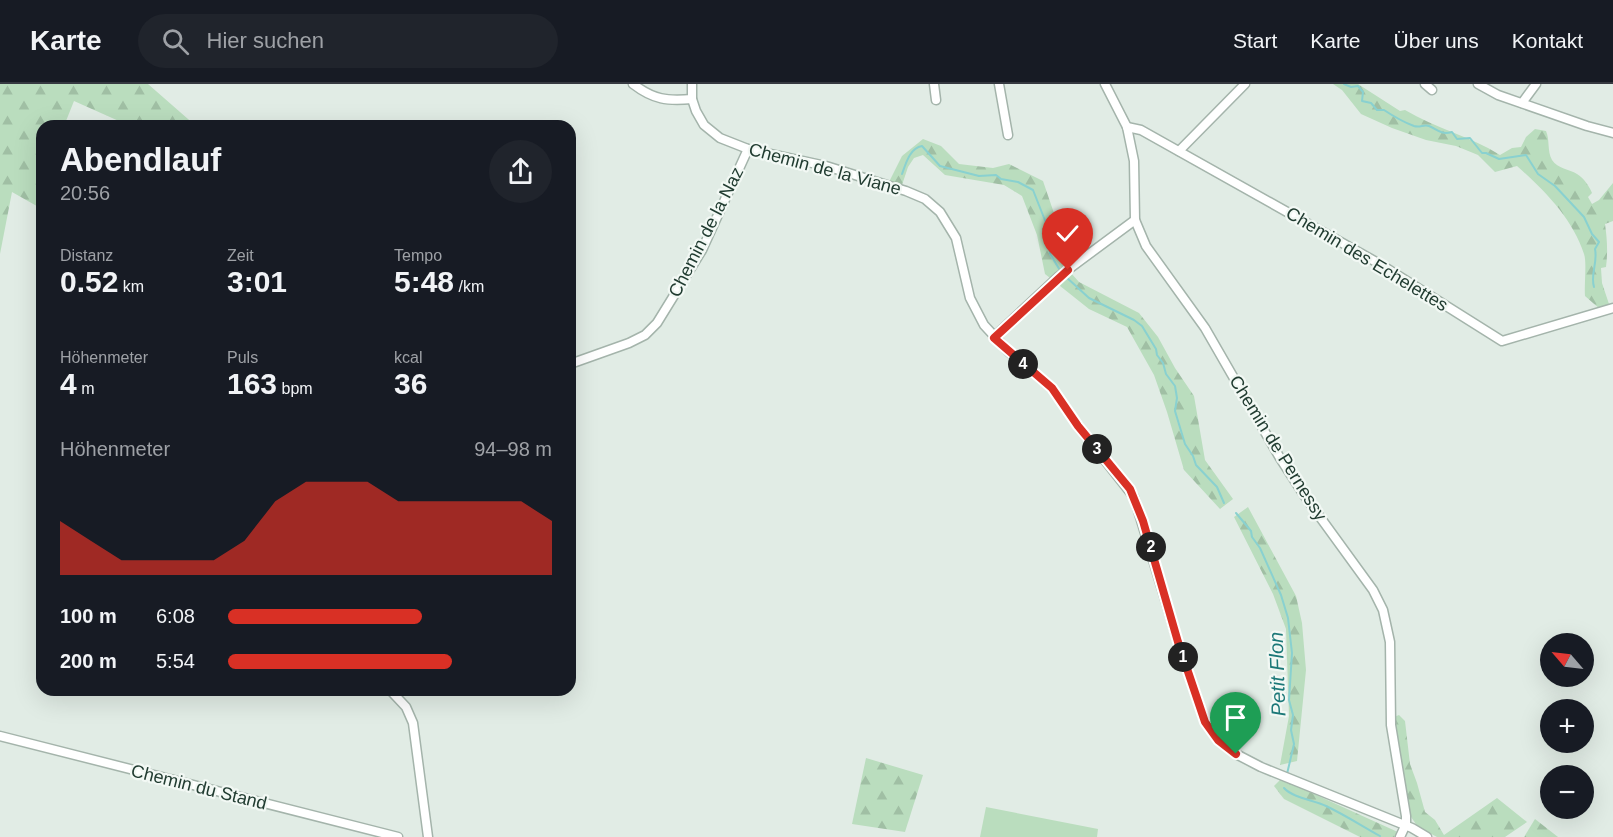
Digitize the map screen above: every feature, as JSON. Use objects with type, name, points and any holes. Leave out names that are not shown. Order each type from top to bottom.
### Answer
[{"type":"street","points":[[633,84],[658,99],[692,99]]},
{"type":"street","name":"Chemin de la Viane","points":[[692,84],[692,99],[701,120],[714,135],[748,149],[826,166],[906,191],[934,206],[945,218],[956,238],[970,298],[984,325],[994,338],[1052,388],[1078,426],[1134,498],[1205,722],[1218,740],[1236,754],[1261,767],[1404,827],[1412,828],[1427,837]]},
{"type":"street","points":[[934,84],[936,100]]},
{"type":"street","points":[[999,84],[1008,135]]},
{"type":"street","name":"Chemin de Pernessy","points":[[1105,84],[1127,127],[1134,161],[1135,220],[1146,246],[1205,328],[1280,458],[1373,590],[1383,610],[1390,642],[1391,724],[1406,816],[1404,827]]},
{"type":"street","points":[[1179,151],[1245,84]]},
{"type":"street","points":[[1478,84],[1498,95],[1613,133]]},
{"type":"street","points":[[1522,103],[1536,84]]},
{"type":"street","name":"Chemin des Echelettes","points":[[1127,127],[1141,130],[1378,263],[1502,341],[1613,308]]},
{"type":"street","name":"Chemin de la Naz","points":[[576,362],[630,344],[645,335],[657,323],[702,250],[748,149]]},
{"type":"street","points":[[994,338],[1058,278],[1135,220]]},
{"type":"street","points":[[395,696],[406,708],[413,723],[428,837]]},
{"type":"street","name":"Chemin du Stand","points":[[0,736],[398,837]]},
{"type":"street","points":[[1400,837],[1404,827]]},
{"type":"green space","points":[[0,84],[148,84],[189,120],[117,120],[74,101],[66,120],[36,120],[36,206],[12,192],[0,254]]},
{"type":"green space","points":[[1333,84],[1358,84],[1400,111],[1405,110],[1477,142],[1500,155],[1512,148],[1521,147],[1526,137],[1535,129],[1546,131],[1552,160],[1584,180],[1592,193],[1588,197],[1592,204],[1599,200],[1613,183],[1613,221],[1605,224],[1607,261],[1606,267],[1601,268],[1602,283],[1610,307],[1601,310],[1585,296],[1585,258],[1573,229],[1547,195],[1517,166],[1495,172],[1478,155],[1456,146],[1426,140],[1392,128],[1361,114],[1342,90]]},
{"type":"green space","points":[[923,139],[941,146],[959,164],[993,168],[1009,164],[1043,181],[1057,222],[1063,264],[1079,282],[1139,313],[1158,337],[1194,396],[1205,460],[1233,499],[1220,509],[1184,470],[1154,375],[1127,327],[1089,309],[1045,274],[1037,235],[1022,196],[1004,185],[945,175],[923,155],[914,158],[908,167],[902,185],[889,182],[902,156]]},
{"type":"green space","points":[[1248,507],[1296,596],[1302,623],[1306,670],[1297,761],[1280,765],[1289,716],[1286,629],[1273,594],[1234,517]]},
{"type":"green space","points":[[1399,715],[1405,721],[1410,764],[1425,812],[1435,820],[1444,835],[1497,798],[1527,822],[1505,837],[1437,837],[1418,827],[1411,817],[1394,717]]},
{"type":"green space","points":[[866,758],[923,775],[905,832],[852,824]]},
{"type":"green space","points":[[1281,779],[1400,833],[1398,837],[1360,837],[1284,799],[1274,786]]},
{"type":"green space","points":[[986,807],[1098,829],[1097,837],[980,837]]},
{"type":"green space","points":[[1535,819],[1558,837],[1524,837]]},
{"type":"waterway","points":[[1344,84],[1351,87],[1358,86],[1363,92],[1362,101],[1371,103],[1377,110],[1384,110],[1414,126],[1427,126],[1442,132],[1452,132],[1457,139],[1470,138],[1482,153],[1499,159],[1526,155],[1538,174],[1555,186],[1584,217],[1592,234],[1599,242],[1595,249],[1594,287]]},
{"type":"waterway","name":"Petit Flon","points":[[902,174],[911,153],[922,146],[940,166],[979,176],[996,175],[1001,179],[1018,182],[1033,190],[1048,228],[1050,254],[1061,272]]},
{"type":"waterway","name":"Petit Flon","points":[[1065,276],[1089,298],[1142,326],[1156,349],[1166,374],[1175,386],[1177,398],[1175,411],[1185,444],[1196,465],[1217,487],[1224,503]]},
{"type":"waterway","name":"Petit Flon","points":[[1236,513],[1251,531],[1252,537],[1260,548],[1281,595],[1288,618],[1292,653],[1289,700],[1293,715],[1291,730],[1294,744],[1287,774]]},
{"type":"waterway","name":"Petit Flon","points":[[1284,788],[1293,794],[1333,809],[1380,836]]},
{"type":"route","points":[[1068,270],[994,338],[1052,388],[1078,426],[1130,489],[1143,521],[1178,642],[1205,722],[1218,740],[1236,754]]}]
